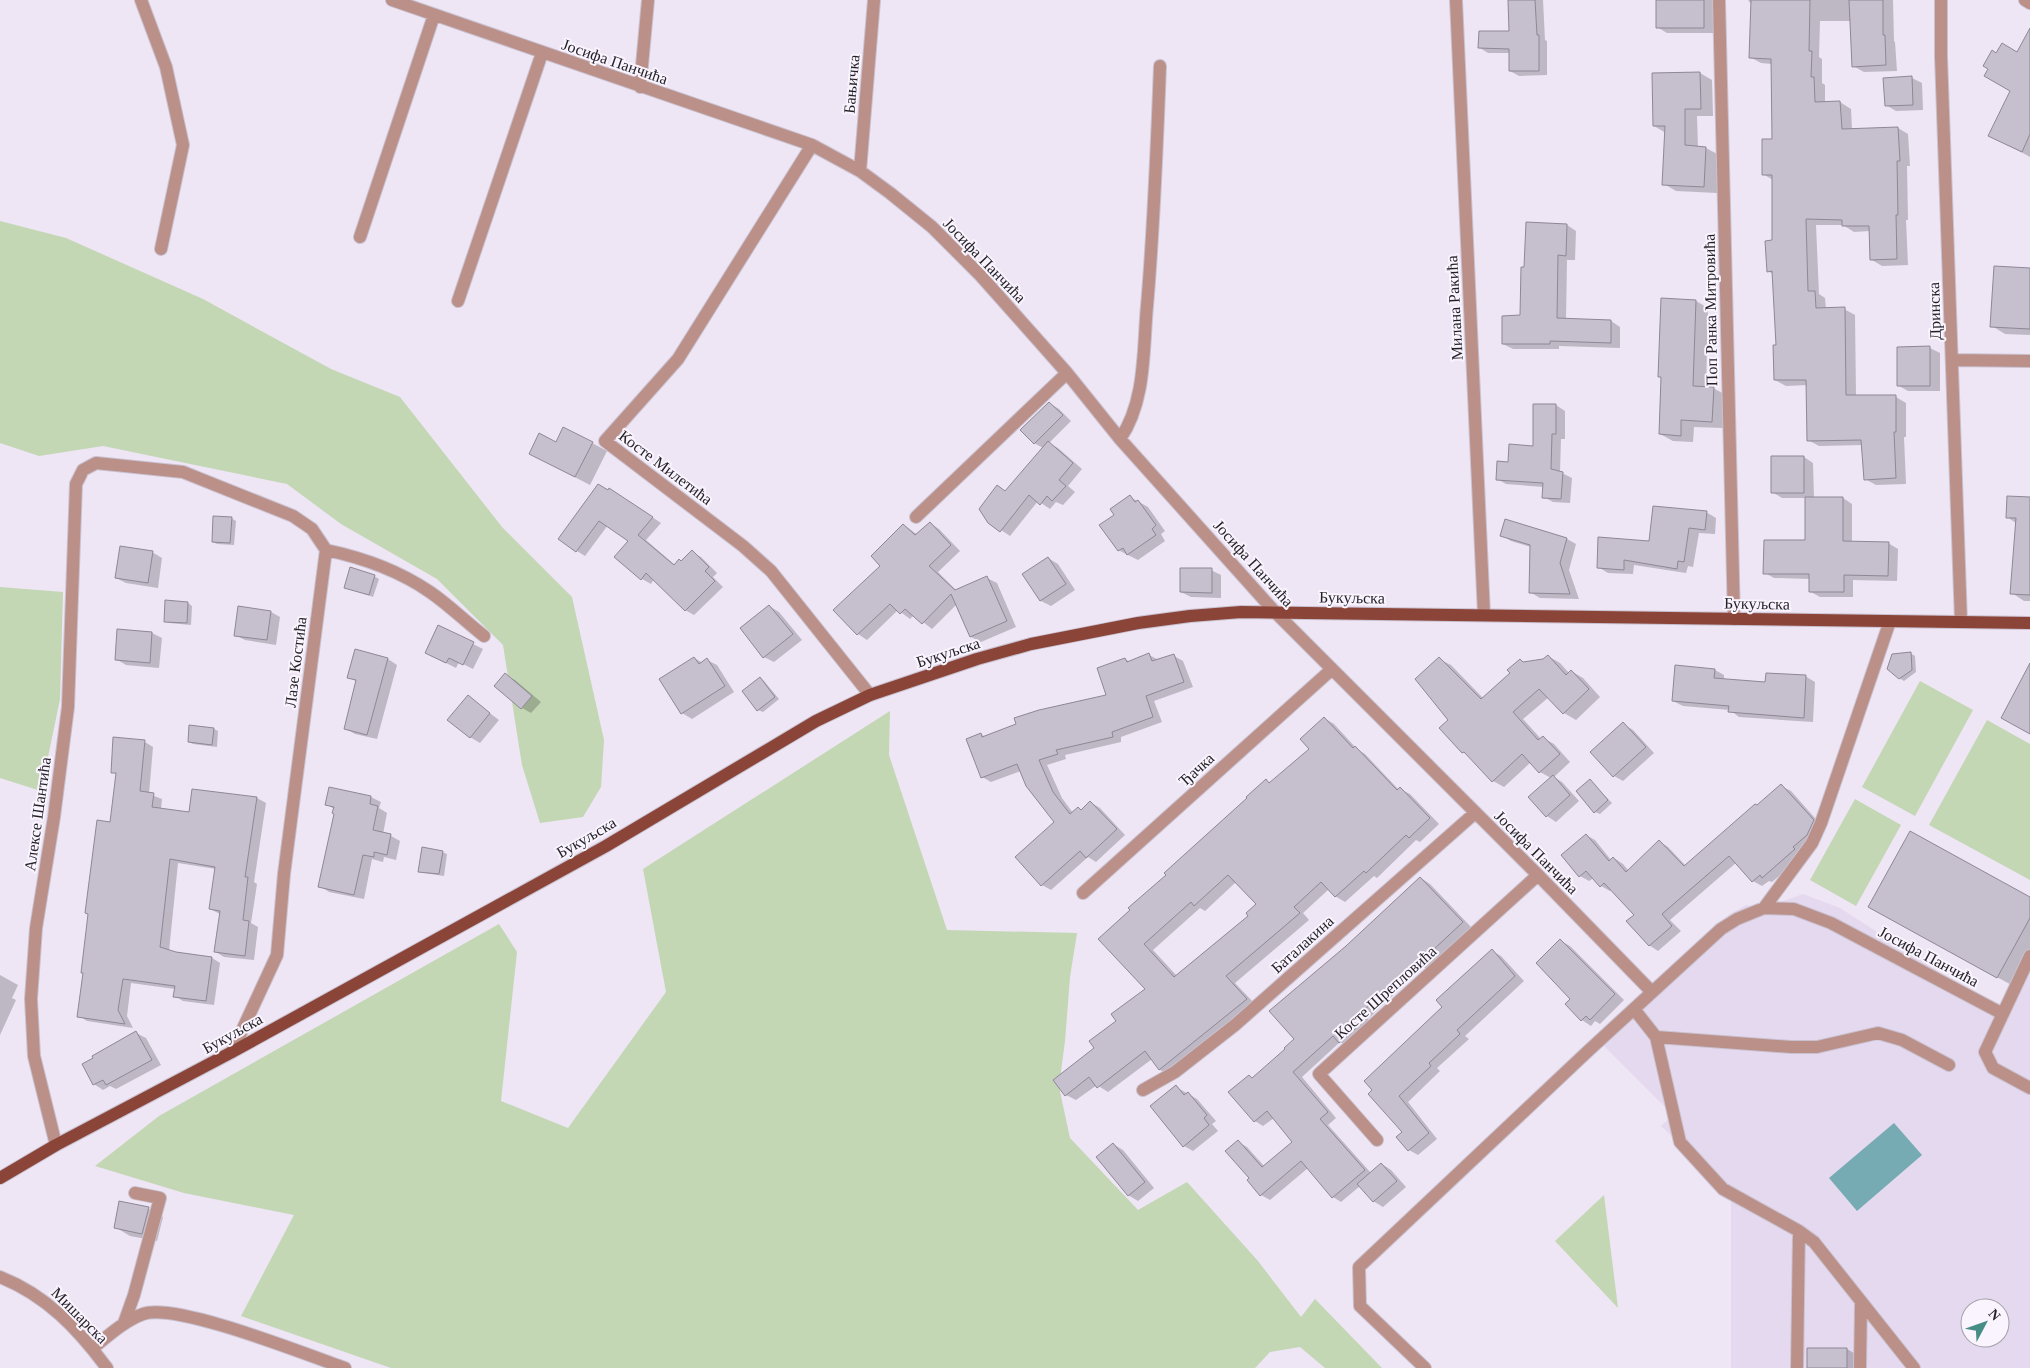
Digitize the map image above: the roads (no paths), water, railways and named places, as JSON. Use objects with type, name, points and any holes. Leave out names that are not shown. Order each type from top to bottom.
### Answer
[{"type":"main road","name":"Букуљска","points":[[0,1178],[56,1145],[232,1052],[606,846],[816,721],[870,695],[977,659],[1031,644],[1085,632],[1190,616],[1241,612],[2030,623]]},
{"type":"street","points":[[141,0],[166,67],[183,145],[161,249]]},
{"type":"street","name":"Јосифа Панчића","points":[[392,0],[812,145],[860,171],[890,192],[932,227],[980,275],[1067,373],[1120,438],[1275,612],[1652,992],[1721,929],[1737,919],[1764,908],[1794,909],[1831,923],[2003,1014]]},
{"type":"street","points":[[640,87],[648,0]]},
{"type":"street","name":"Бањичка","points":[[860,171],[874,0]]},
{"type":"street","name":"Милана Ракића","points":[[1456,0],[1484,615]]},
{"type":"street","name":"Поп Ранка Митровића","points":[[1718,0],[1734,619]]},
{"type":"street","name":"Дринска","points":[[1941,0],[1941,56],[1961,622]]},
{"type":"street","points":[[2025,0],[2030,3]]},
{"type":"street","points":[[360,237],[434,15]]},
{"type":"street","points":[[458,301],[542,53]]},
{"type":"street","points":[[1120,438],[1130,424],[1140,383],[1153,234],[1160,66]]},
{"type":"street","name":"Косте Милетића","points":[[812,145],[678,359],[605,441],[743,546],[771,571],[870,695]]},
{"type":"street","points":[[1952,360],[2030,361]]},
{"type":"street","points":[[916,517],[1067,373]]},
{"type":"street","name":"Алексе Шантића","points":[[56,1145],[34,1056],[31,999],[36,928],[54,817],[68,707],[76,484],[83,470],[96,463],[182,472],[293,516],[312,529],[326,550]]},
{"type":"street","points":[[326,550],[380,564],[430,592],[484,636]]},
{"type":"street","name":"Лазе Костића","points":[[232,1052],[277,955],[284,874],[326,550]]},
{"type":"street","points":[[1764,908],[1812,843],[1890,620]]},
{"type":"street","name":"Ђачка","points":[[1083,893],[1331,670]]},
{"type":"street","name":"Баталакина","points":[[1143,1090],[1175,1072],[1235,1025],[1475,813]]},
{"type":"street","name":"Косте Шрепловића","points":[[1377,1140],[1320,1074],[1538,875]]},
{"type":"street","points":[[2030,956],[1984,1052],[1993,1068],[2030,1088]]},
{"type":"street","points":[[1425,1368],[1360,1306],[1360,1267],[1652,992]]},
{"type":"street","points":[[1634,1008],[1656,1037],[1680,1142],[1723,1189],[1799,1231],[1814,1242],[1914,1368]]},
{"type":"street","points":[[1656,1037],[1774,1046],[1817,1047],[1878,1033],[1902,1040],[1949,1065]]},
{"type":"street","points":[[124,1324],[134,1295],[160,1198],[135,1193]]},
{"type":"street","points":[[1797,1368],[1799,1231]]},
{"type":"street","name":"Мишарска","points":[[0,1277],[21,1285],[46,1302],[92,1348],[107,1368]]},
{"type":"street","points":[[1860,1368],[1861,1302]]},
{"type":"street","points":[[92,1348],[124,1324],[144,1313],[168,1313],[217,1323],[345,1368]]},
{"type":"water","points":[[1894,1123],[1922,1155],[1857,1211],[1829,1178]]}]
